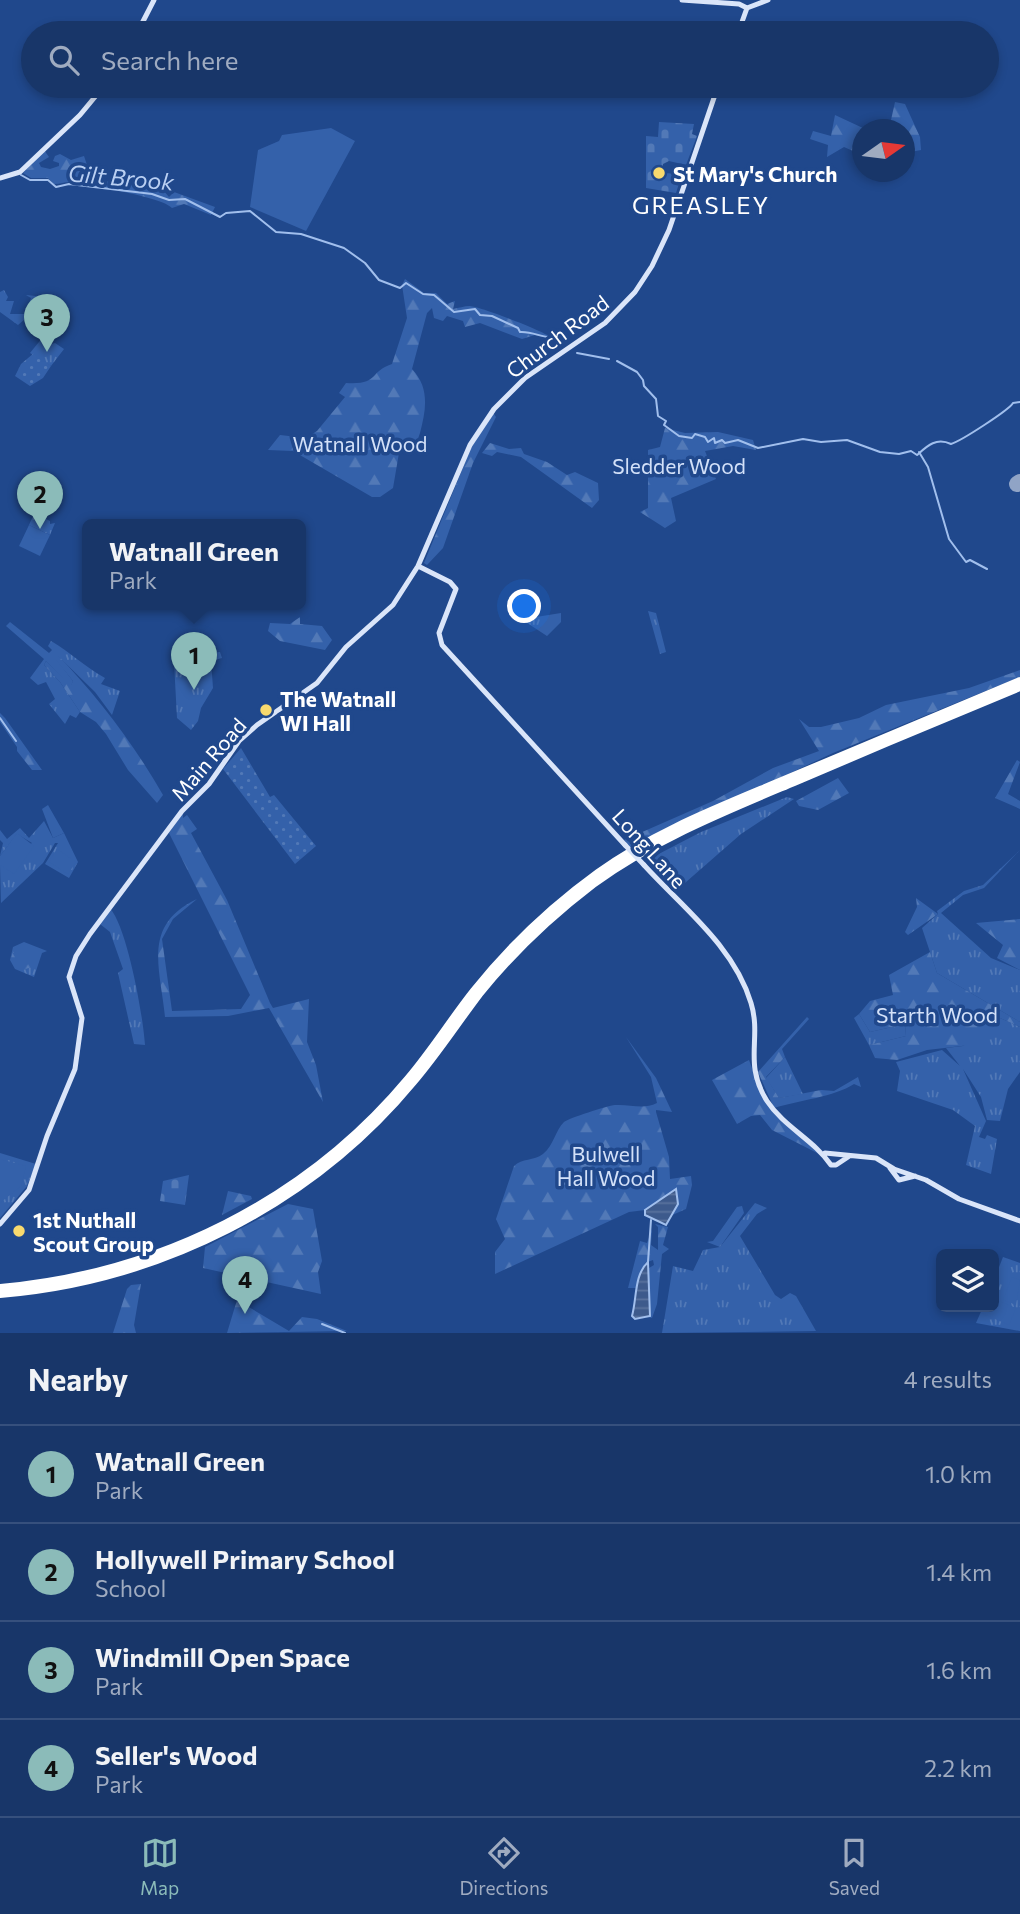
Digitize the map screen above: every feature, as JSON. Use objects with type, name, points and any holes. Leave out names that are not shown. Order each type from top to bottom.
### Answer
[{"type":"highway","points":[[144,1262],[247,1213],[298,1181],[339,1149],[401,1088],[512,947],[557,905],[611,864],[695,817],[1020,681]]},
{"type":"highway","points":[[0,1294],[71,1284],[144,1262],[236,1226],[296,1189],[336,1159],[406,1091],[515,953],[570,902],[614,869],[697,823],[1020,687]]},
{"type":"highway","points":[[0,1288],[67,1279],[132,1266]]},
{"type":"main road","points":[[143,21],[154,0]]},
{"type":"main road","points":[[682,0],[747,8],[768,0]]},
{"type":"main road","points":[[742,21],[747,8]]},
{"type":"main road","points":[[0,178],[14,176],[22,170],[94,98]]},
{"type":"main road","name":"Church Road","points":[[418,566],[466,455],[492,411],[525,378],[605,323],[631,296],[646,275],[675,215],[694,150],[714,98]]},
{"type":"main road","points":[[0,173],[11,174],[22,170]]},
{"type":"main road","name":"Long Lane","points":[[418,566],[456,587],[454,600],[439,633],[442,645],[732,960],[751,1002],[754,1021],[753,1065],[763,1093],[774,1110],[817,1146],[829,1162]]},
{"type":"main road","name":"Main Road","points":[[0,1224],[29,1189],[47,1136],[75,1069],[82,1018],[68,981],[76,956],[104,912],[182,810],[212,780],[246,734],[317,683],[346,647],[382,617],[418,566]]},
{"type":"main road","points":[[823,1152],[835,1156],[871,1157],[964,1202],[1020,1221]]},
{"type":"main road","points":[[835,1156],[829,1162],[832,1166],[848,1157]]},
{"type":"main road","points":[[835,1156],[838,1163]]},
{"type":"main road","points":[[890,1167],[901,1180],[904,1173]]},
{"type":"green space","points":[[895,102],[905,104],[912,119],[891,119]]},
{"type":"green space","points":[[835,115],[852,123],[852,151],[844,147],[827,157],[828,145],[810,139],[813,131],[831,136]]},
{"type":"green space","points":[[659,122],[694,124],[692,134],[697,136],[686,165],[669,161],[663,164],[663,173],[682,174],[676,193],[646,188],[646,136],[658,137]]},
{"type":"green space","points":[[915,126],[920,137],[921,150],[915,151]]},
{"type":"green space","points":[[331,128],[355,141],[306,231],[250,207],[258,150],[279,141],[282,135]]},
{"type":"green space","points":[[44,150],[49,157],[39,163],[41,167],[50,169],[59,166],[59,163],[53,161],[55,156],[60,154],[71,160],[84,156],[88,168],[85,181],[89,184],[97,180],[162,189],[169,197],[174,192],[215,207],[211,215],[184,204],[172,208],[141,196],[70,182],[54,184],[48,178],[31,178],[23,173]]},
{"type":"green space","name":"Watnall Wood","points":[[405,279],[424,293],[436,293],[447,304],[455,301],[453,309],[476,307],[526,325],[553,339],[535,335],[522,339],[480,323],[465,327],[463,321],[447,316],[443,321],[434,318],[432,308],[427,313],[412,369],[422,384],[425,400],[418,441],[413,449],[400,447],[393,488],[380,497],[372,497],[293,451],[268,450],[280,435],[306,438],[317,431],[345,397],[339,393],[346,383],[369,380],[392,364],[407,318],[402,285]]},
{"type":"green space","points":[[4,290],[8,297],[6,301],[14,301],[10,314],[25,314],[31,298],[26,295],[55,298],[47,328],[25,319],[18,325],[0,312],[0,292]]},
{"type":"green space","points":[[43,337],[47,339],[47,345],[55,343],[64,349],[51,366],[30,353]]},
{"type":"green space","points":[[34,353],[51,366],[43,378],[30,386],[15,376],[21,364]]},
{"type":"green space","points":[[493,413],[496,417],[473,463],[443,548],[427,565],[424,563],[471,448]]},
{"type":"green space","name":"Sledder Wood","points":[[665,428],[685,433],[718,432],[753,440],[756,450],[733,446],[705,451],[716,479],[671,498],[676,521],[665,528],[640,512],[648,508],[648,450],[660,447]]},
{"type":"green space","points":[[490,443],[509,449],[521,448],[524,454],[547,462],[567,475],[575,472],[598,483],[599,500],[592,508],[521,457],[497,452],[492,456],[482,453]]},
{"type":"green space","points":[[38,505],[46,508],[38,515],[50,521],[50,524],[55,523],[50,535],[29,525]]},
{"type":"green space","points":[[29,525],[50,535],[40,556],[19,546]]},
{"type":"green space","points":[[648,611],[656,613],[666,652],[660,654]]},
{"type":"green space","points":[[561,613],[561,622],[547,636],[518,617],[530,618]]},
{"type":"green space","points":[[300,617],[300,624],[322,626],[332,640],[325,650],[280,641],[268,631],[270,623],[290,624]]},
{"type":"green space","points":[[10,622],[49,653],[52,650],[48,646],[51,641],[58,645],[105,678],[101,684],[120,691],[112,715],[95,692],[54,652],[52,654],[73,681],[71,686],[46,661],[44,665],[60,682],[80,712],[76,718],[70,715],[65,724],[49,704],[55,699],[46,682],[38,685],[30,678],[44,659],[6,626]]},
{"type":"green space","points":[[54,651],[99,702],[139,756],[163,795],[157,803],[128,770],[106,734],[96,722],[80,712],[60,682],[44,665],[46,661],[71,685],[73,681],[51,654]]},
{"type":"green space","points":[[220,652],[222,658],[211,661],[213,688],[191,730],[177,718],[174,662],[185,662],[185,656]]},
{"type":"green space","points":[[1020,670],[1020,677],[833,753],[630,848],[624,840],[713,801],[773,768],[819,751],[799,719],[809,727],[821,727],[859,718],[886,705],[969,688]]},
{"type":"green space","points":[[0,713],[42,770],[32,770],[17,751],[0,722]]},
{"type":"green space","points":[[241,748],[270,797],[274,795],[316,846],[295,864],[223,769]]},
{"type":"green space","points":[[1017,760],[1020,762],[1008,794],[1020,801],[1020,809],[995,798]]},
{"type":"green space","points":[[838,778],[849,793],[818,810],[799,806],[796,801]]},
{"type":"green space","points":[[787,797],[794,799],[741,834],[678,889],[666,881],[651,858],[701,832]]},
{"type":"green space","points":[[48,805],[64,833],[53,838],[42,809]]},
{"type":"green space","points":[[183,813],[183,818],[187,815],[197,829],[191,833],[227,900],[273,1008],[309,999],[307,1042],[316,1065],[323,1102],[269,1008],[228,1016],[165,1017],[158,965],[161,935],[168,921],[180,909],[197,899],[173,919],[162,939],[172,1011],[241,1009],[250,995],[169,833]]},
{"type":"green space","points":[[44,821],[53,838],[64,833],[78,862],[69,878],[45,864],[58,843],[55,843],[43,863],[1,903],[0,865],[32,843],[17,834],[0,856],[3,843],[0,840],[0,830],[7,839],[20,828],[29,838]]},
{"type":"green space","points":[[17,833],[34,846],[14,874],[0,865],[0,856]]},
{"type":"green space","points":[[57,849],[76,862],[68,874],[49,862]]},
{"type":"green space","points":[[1020,850],[984,888],[963,895],[941,913],[991,958],[1020,970],[1020,1022],[937,973],[922,928],[938,914],[937,911],[964,891],[983,885]]},
{"type":"green space","points":[[916,898],[938,914],[908,935],[905,932],[917,907]]},
{"type":"green space","points":[[110,908],[117,919],[128,953],[138,995],[145,1045],[134,1044],[118,973],[123,969],[110,932],[100,924]]},
{"type":"green space","points":[[1020,919],[1020,970],[997,958],[1003,945],[976,923]]},
{"type":"green space","points":[[24,942],[47,951],[42,953],[34,977],[15,969],[10,960],[13,947]]},
{"type":"green space","points":[[21,945],[27,947],[34,960],[32,967],[22,970],[11,960],[13,953]]},
{"type":"green space","name":"Starth Wood","points":[[930,952],[937,973],[1020,1022],[1020,1027],[1000,1018],[981,1041],[970,1045],[927,1050],[897,1060],[875,1058],[869,1045],[906,1036],[905,1024],[870,1032],[859,1014],[870,1001],[893,995],[889,975]]},
{"type":"green space","points":[[859,1014],[870,1032],[905,1024],[906,1036],[869,1045],[854,1018]]},
{"type":"green space","points":[[807,1017],[809,1019],[782,1049],[785,1057],[766,1077],[779,1098],[821,1090],[834,1091],[858,1077],[861,1087],[854,1084],[827,1095],[774,1108],[758,1072]]},
{"type":"green space","points":[[1000,1018],[1020,1027],[1020,1072],[1008,1089],[1000,1121],[987,1120],[981,1097],[963,1069],[986,1121],[979,1137],[985,1139],[987,1135],[997,1139],[991,1174],[966,1165],[975,1126],[953,1110],[897,1091],[900,1071],[896,1062],[942,1050],[960,1066],[946,1048],[963,1046],[994,1026]]},
{"type":"green space","name":"Bulwell Hall Wood","points":[[626,1037],[656,1078],[672,1112],[656,1110],[669,1157],[670,1179],[691,1176],[692,1185],[686,1209],[670,1216],[678,1204],[667,1197],[645,1210],[629,1212],[495,1274],[495,1252],[505,1239],[496,1219],[514,1166],[543,1154],[567,1120],[615,1105],[642,1106],[657,1103],[651,1077]]},
{"type":"green space","points":[[785,1057],[803,1094],[779,1098],[766,1078]]},
{"type":"green space","points":[[749,1060],[763,1098],[823,1156],[772,1130],[760,1115],[751,1116],[737,1124],[712,1080]]},
{"type":"green space","points":[[0,1153],[36,1164],[27,1186],[0,1218]]},
{"type":"green space","points":[[0,1159],[26,1166],[21,1186],[0,1203]]},
{"type":"green space","points":[[189,1175],[185,1205],[160,1201],[163,1181]]},
{"type":"green space","points":[[228,1191],[251,1196],[252,1199],[222,1215]]},
{"type":"green space","points":[[755,1203],[767,1208],[757,1214],[740,1236],[775,1295],[781,1299],[790,1293],[796,1296],[816,1331],[662,1333],[673,1266],[693,1271],[703,1250],[720,1247]]},
{"type":"green space","points":[[288,1204],[313,1209],[322,1261],[318,1272],[321,1294],[203,1268],[205,1247]]},
{"type":"green space","points":[[742,1206],[744,1213],[720,1247],[707,1242],[713,1241],[737,1207]]},
{"type":"green space","points":[[655,1224],[668,1227],[663,1245],[669,1249],[662,1254],[657,1304],[652,1318],[648,1317],[649,1268],[654,1265],[653,1260],[645,1263],[636,1288],[628,1288],[640,1241],[647,1243],[652,1229],[651,1245],[658,1250],[658,1227]]},
{"type":"green space","points":[[1003,1257],[1020,1263],[1020,1331],[976,1323],[981,1312],[999,1312],[999,1267]]},
{"type":"green space","points":[[1012,1277],[1020,1280],[1016,1305],[1003,1300]]},
{"type":"green space","points":[[141,1284],[134,1325],[136,1333],[113,1333],[127,1289],[131,1285]]},
{"type":"green space","points":[[237,1300],[289,1331],[302,1317],[317,1319],[347,1331],[227,1333]]},
{"type":"green space","points":[[999,1301],[1016,1308],[1009,1325],[981,1313],[999,1312]]},
{"type":"shaded area","points":[[676,1189],[678,1204],[666,1225],[645,1215],[645,1210]]},
{"type":"shaded area","points":[[648,1262],[650,1316],[635,1319],[632,1316],[638,1280]]},
{"type":"waterway","name":"Gilt Brook","points":[[21,175],[30,180],[48,180],[56,187],[69,184],[152,194],[169,200],[185,199],[220,217],[226,213],[250,211],[276,232],[301,234],[344,248],[365,263],[379,280],[400,288],[406,283],[423,294],[434,295],[454,312],[475,309],[480,315],[492,316],[518,328],[520,332],[554,337]]},
{"type":"waterway","name":"Gilt Brook","points":[[577,353],[609,359]]},
{"type":"waterway","points":[[617,361],[637,372],[644,386],[656,399],[658,416],[666,421],[664,425],[679,436],[692,438],[695,434],[705,437],[708,442],[714,438],[715,443],[738,440],[758,448],[803,439],[821,442],[847,440],[880,452],[899,454],[911,451],[917,455],[936,442],[956,442],[1013,403],[1020,402]]},
{"type":"waterway","points":[[919,452],[928,467],[949,539],[966,562],[970,560],[987,569]]},
{"type":"waterway","points":[[0,718],[16,741]]},
{"type":"waterway","points":[[648,1262],[651,1220]]},
{"type":"waterway","points":[[322,1324],[345,1333]]},
{"type":"place","name":"St Mary's Church","points":[[659,173]]},
{"type":"place","name":"Windmill Open Space","points":[[47,352]]},
{"type":"place","name":"Hollywell Primary School","points":[[40,529]]},
{"type":"place","name":"Watnall Green","points":[[194,690]]},
{"type":"place","name":"The Watnall WI Hall","points":[[266,710]]},
{"type":"place","name":"1st Nuthall Scout Group","points":[[19,1231]]},
{"type":"place","name":"Seller's Wood","points":[[245,1314]]},
{"type":"district","name":"GREASLEY","points":[[701,204]]}]
